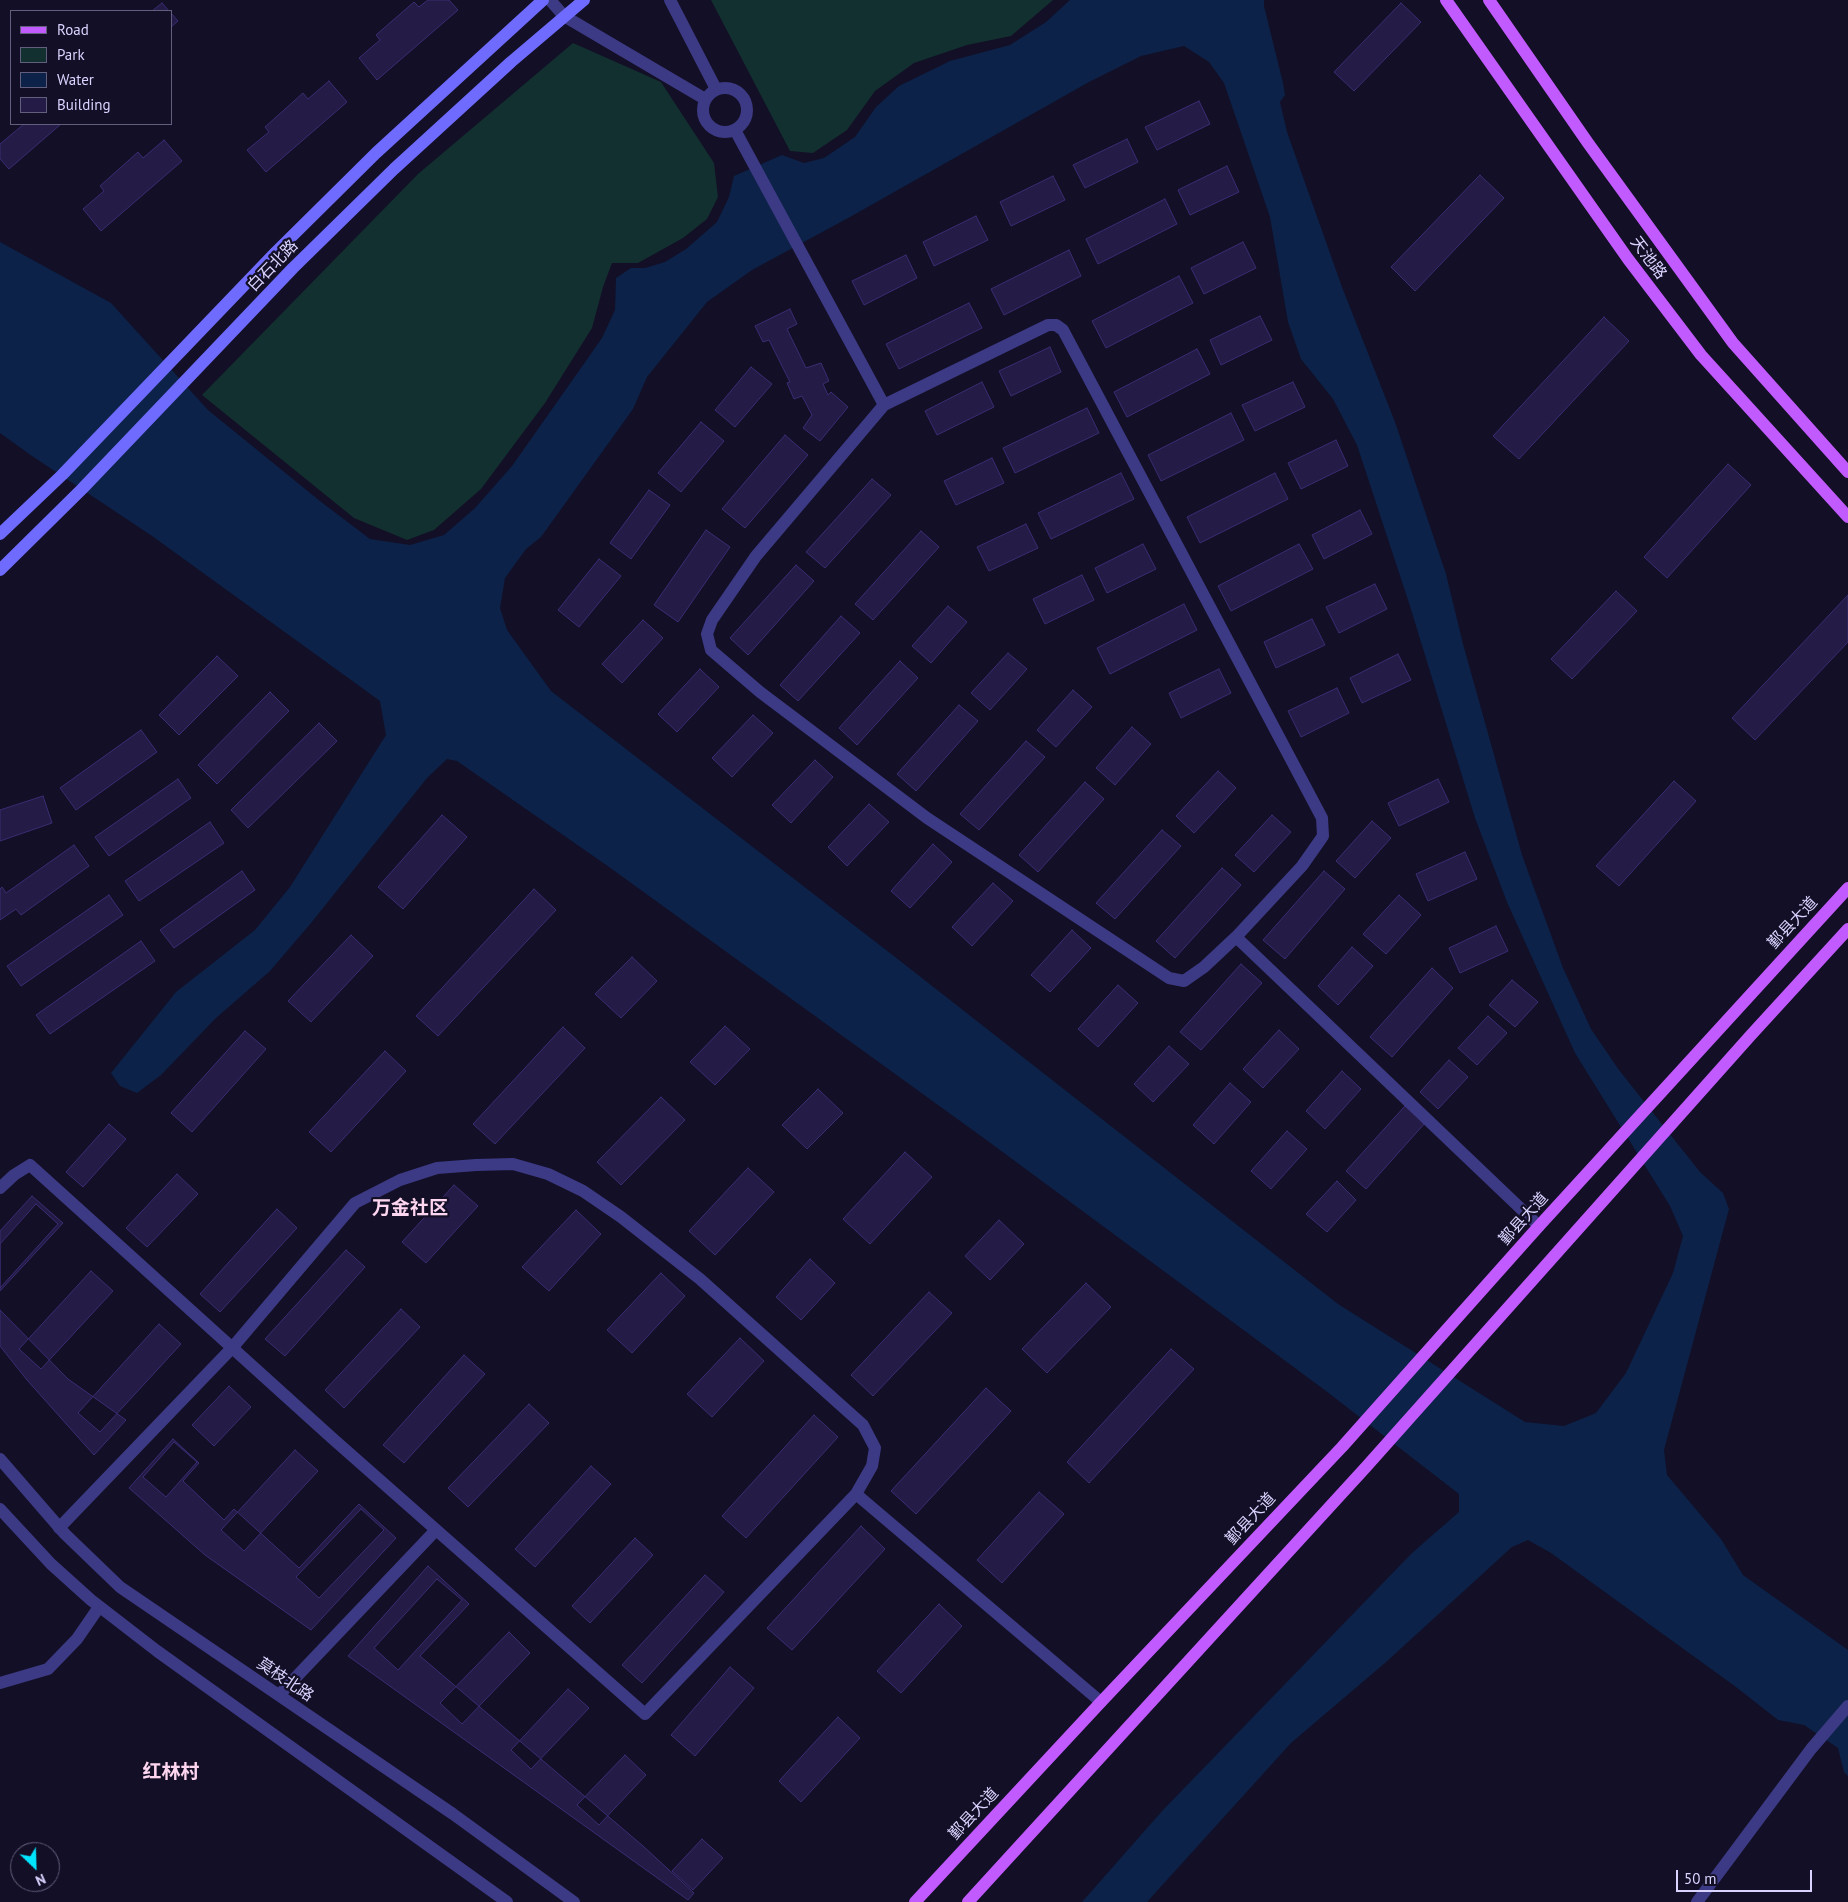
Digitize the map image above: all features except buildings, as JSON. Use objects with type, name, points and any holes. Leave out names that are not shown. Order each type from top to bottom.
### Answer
[{"type":"main road","name":"白石北路","points":[[0,534],[62,475],[276,252],[376,153],[543,0]]},
{"type":"main road","name":"白石北路","points":[[0,570],[82,489],[293,268],[394,169],[511,62],[584,0]]},
{"type":"main road","name":"天池路","points":[[1446,0],[1628,259],[1701,355],[1848,517]]},
{"type":"main road","name":"天池路","points":[[1489,0],[1588,143],[1733,343],[1848,472]]},
{"type":"main road","name":"鄞县大道","points":[[915,1902],[1342,1447],[1606,1152],[1848,888]]},
{"type":"main road","points":[[968,1902],[1366,1467],[1848,929]]},
{"type":"street","points":[[550,0],[564,16],[706,99]]},
{"type":"street","points":[[670,0],[716,90]]},
{"type":"street","points":[[731,88],[738,92],[747,104],[745,120],[741,126],[734,130],[721,132],[708,125],[702,112],[706,99],[716,90],[731,88]]},
{"type":"street","points":[[734,130],[810,266],[884,405]]},
{"type":"street","points":[[1048,325],[1056,325],[1063,330],[1322,818],[1323,836],[1302,866],[1236,937],[1204,967],[1184,981],[1169,978],[927,818],[760,692],[711,650],[707,634],[712,620],[756,556],[884,405],[1048,325]]},
{"type":"street","points":[[1236,937],[1540,1226]]},
{"type":"street","points":[[0,1188],[14,1175],[30,1165],[232,1348],[645,1714],[856,1494],[872,1466],[874,1448],[863,1425],[700,1279],[621,1217],[583,1191],[548,1174],[513,1164],[437,1168],[400,1180],[355,1203],[232,1348],[59,1528]]},
{"type":"street","name":"莫枝北路","points":[[0,1459],[59,1528],[120,1587],[453,1814],[574,1902]]},
{"type":"street","points":[[856,1494],[1101,1702]]},
{"type":"street","points":[[0,1509],[51,1564],[99,1607],[157,1651],[507,1902]]},
{"type":"street","points":[[279,1695],[436,1530]]},
{"type":"street","points":[[0,1683],[48,1669],[77,1639],[99,1607]]},
{"type":"street","points":[[1697,1902],[1811,1749],[1848,1706]]},
{"type":"green space","points":[[711,0],[1053,0],[1011,36],[967,45],[914,63],[875,91],[847,130],[813,153],[790,151]]},
{"type":"green space","points":[[573,43],[661,82],[714,163],[718,197],[707,219],[683,238],[638,263],[612,263],[603,287],[592,328],[545,403],[481,489],[434,530],[407,540],[354,518],[202,395],[418,174]]},
{"type":"water","points":[[1070,0],[1264,0],[1283,83],[1285,95],[1280,102],[1287,132],[1342,287],[1395,422],[1446,574],[1463,644],[1522,855],[1563,968],[1591,1029],[1619,1070],[1700,1172],[1723,1193],[1729,1209],[1664,1450],[1667,1475],[1721,1539],[1743,1575],[1848,1650],[1848,1776],[1844,1772],[1838,1748],[1804,1725],[1778,1720],[1736,1687],[1551,1553],[1528,1540],[1512,1547],[1385,1663],[1291,1743],[1147,1902],[1082,1902],[1163,1810],[1412,1553],[1459,1512],[1459,1494],[1326,1391],[985,1139],[609,867],[457,761],[447,759],[427,778],[311,923],[270,971],[216,1018],[161,1075],[137,1093],[120,1086],[111,1073],[176,992],[255,930],[290,887],[386,735],[380,701],[152,536],[0,433],[0,242],[111,303],[208,410],[370,539],[410,545],[444,535],[475,508],[512,466],[602,338],[615,310],[616,278],[631,268],[645,268],[665,262],[686,249],[717,222],[729,197],[734,176],[782,155],[804,163],[824,158],[855,137],[876,107],[899,86],[950,61],[1010,45],[1046,22]],"holes":[[[1184,46],[1209,62],[1224,83],[1270,217],[1288,322],[1301,359],[1333,399],[1357,445],[1409,603],[1475,818],[1507,902],[1575,1053],[1670,1206],[1683,1236],[1673,1273],[1626,1373],[1596,1413],[1564,1426],[1525,1422],[1338,1304],[899,960],[551,691],[507,630],[500,608],[505,578],[526,549],[541,537],[633,409],[647,377],[707,302],[752,270],[1089,82],[1141,56]]]},
{"type":"district","name":"万金社区","points":[[410,1209]]},
{"type":"district","name":"红林村","points":[[171,1773]]}]
